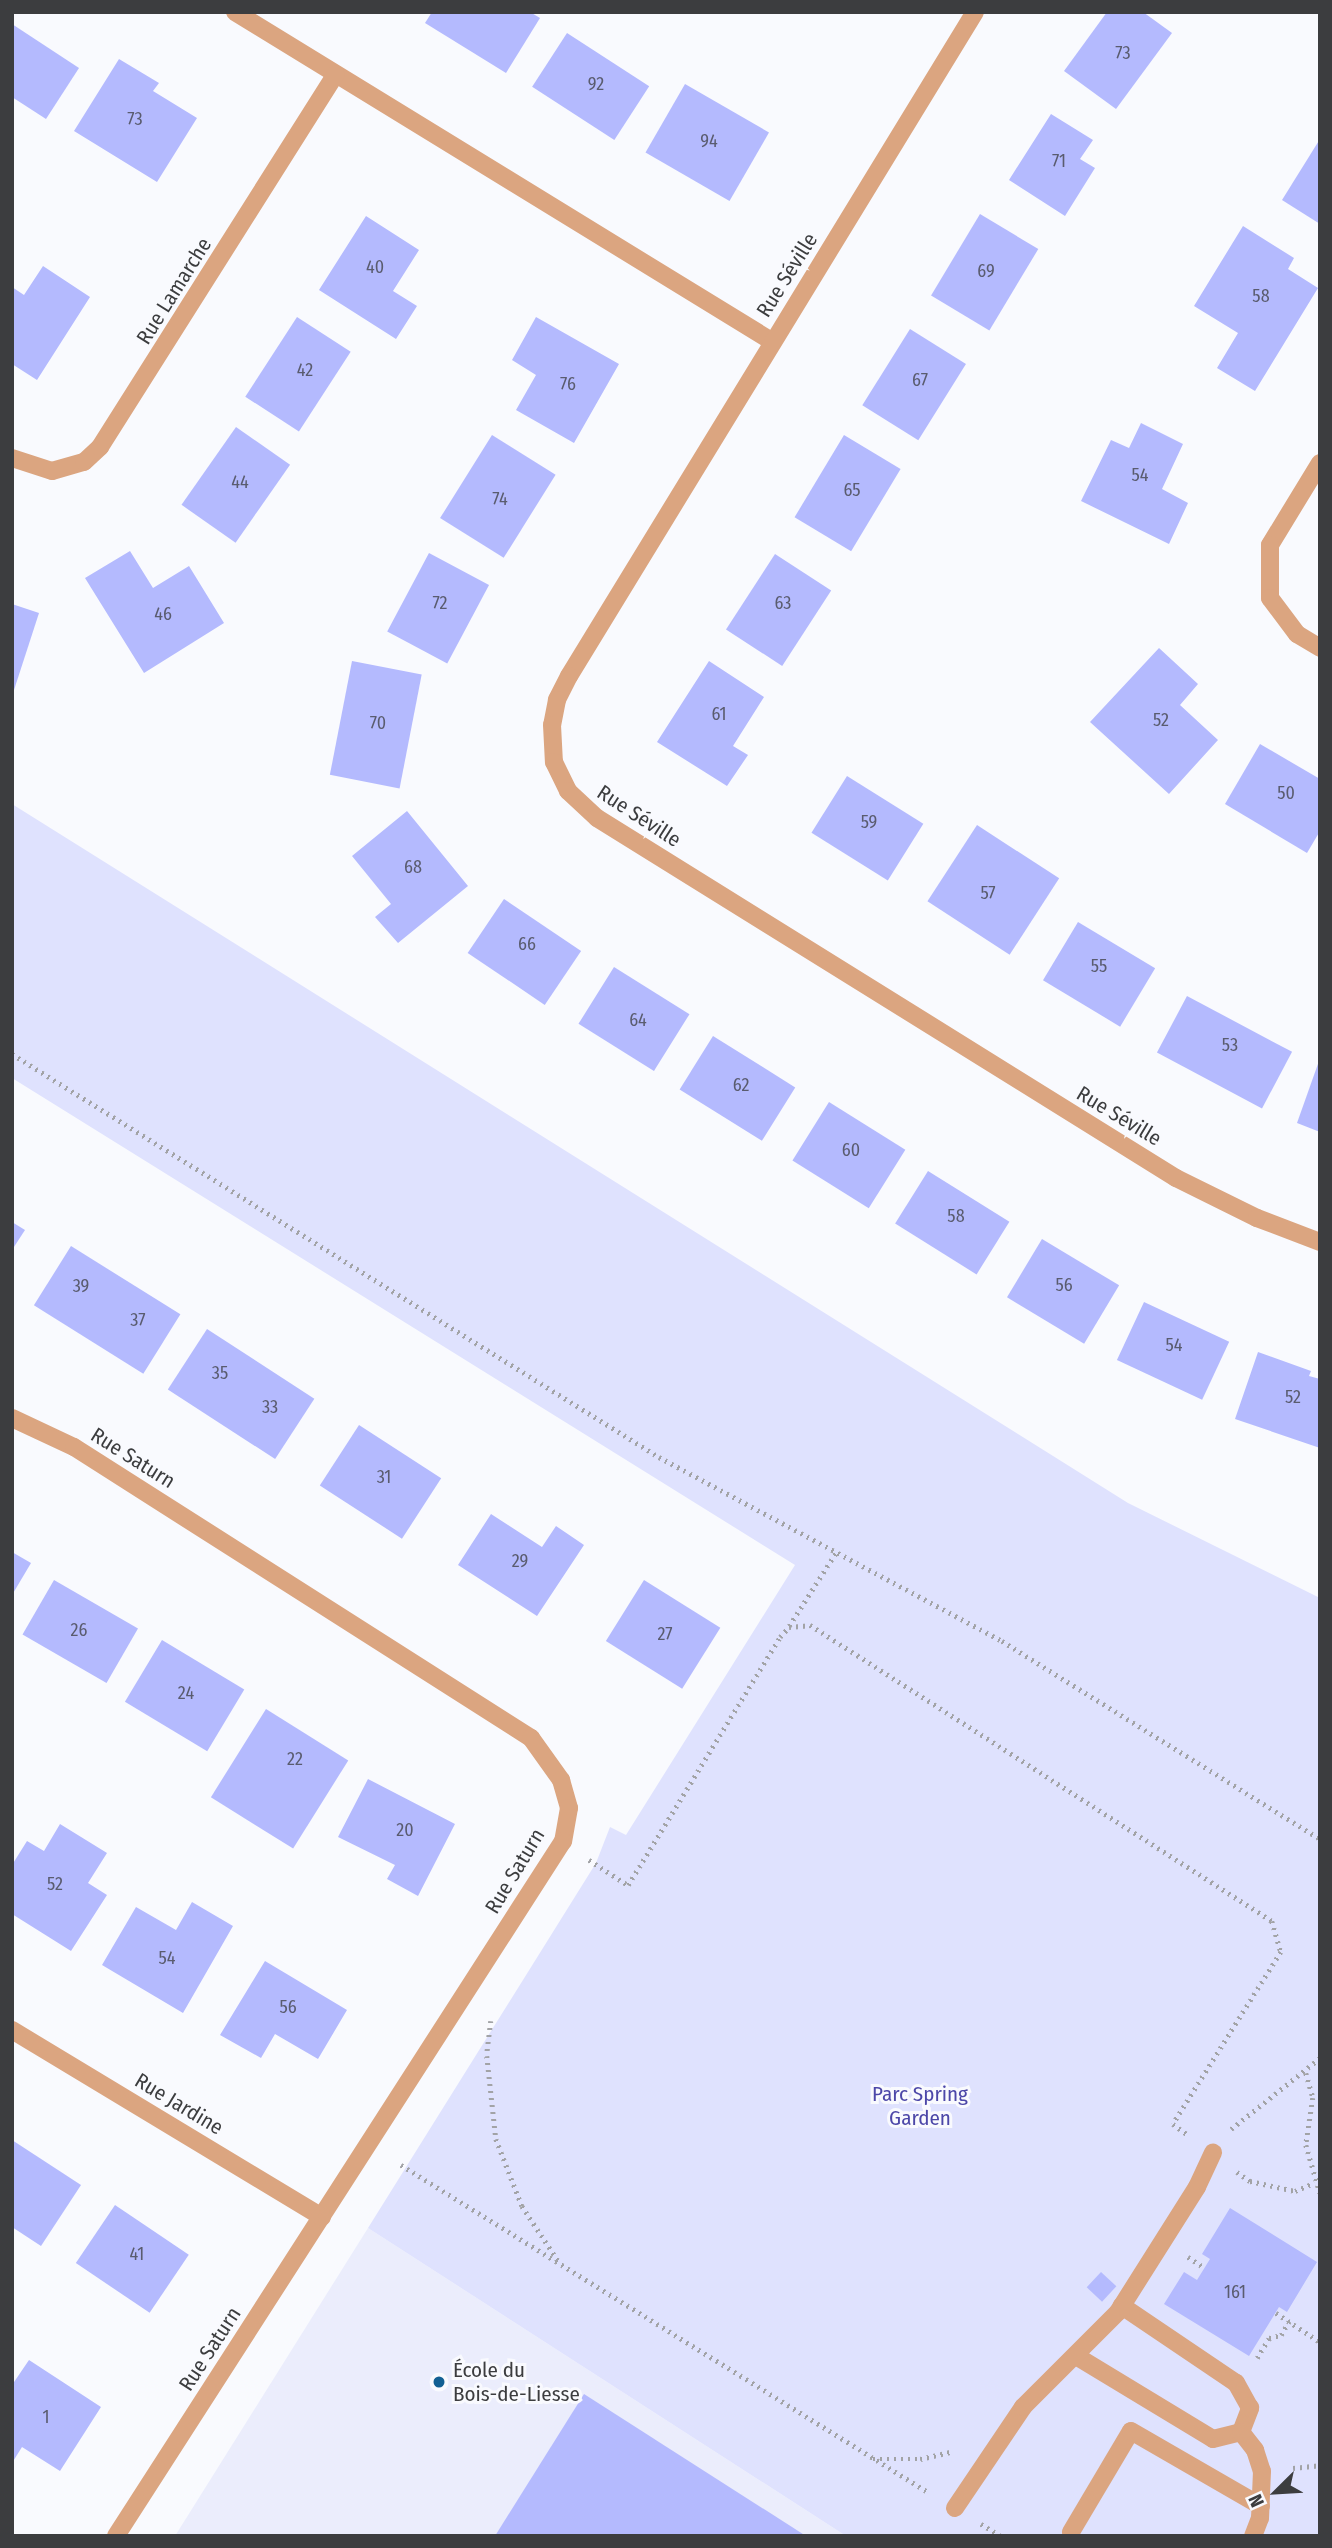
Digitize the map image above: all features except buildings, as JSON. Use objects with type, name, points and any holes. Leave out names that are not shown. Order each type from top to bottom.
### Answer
[{"type":"street","points":[[235,12],[773,342]]},
{"type":"street","name":"Rue Séville","points":[[975,12],[557,700],[551,745],[568,791],[597,818],[1120,1145],[1213,1198],[1320,1242]]},
{"type":"street","name":"Rue Lamarche","points":[[12,458],[36,469],[60,470],[84,462],[100,447],[336,74]]},
{"type":"street","points":[[1320,463],[1270,545],[1270,598],[1297,634],[1320,648]]},
{"type":"street","name":"Rue Saturn","points":[[12,1418],[74,1447],[531,1738],[561,1780],[569,1808],[563,1841],[116,2536]]},
{"type":"street","name":"Rue Jardine","points":[[12,2030],[322,2217]]},
{"type":"street","points":[[955,2508],[1023,2407],[1076,2356],[1122,2306],[1197,2187],[1213,2153]]},
{"type":"street","points":[[1122,2306],[1236,2384],[1250,2408],[1241,2432]]},
{"type":"street","points":[[1076,2356],[1213,2439],[1241,2432]]},
{"type":"street","points":[[1071,2532],[1131,2431],[1261,2506]]},
{"type":"street","points":[[1241,2432],[1260,2460],[1261,2506],[1252,2536]]},
{"type":"path","points":[[12,1054],[659,1457],[838,1550],[1066,1680],[1320,1839]]},
{"type":"path","points":[[591,1861],[628,1885],[838,1550]]},
{"type":"path","points":[[789,1626],[810,1625],[1272,1921],[1281,1952],[1173,2124],[1213,2153],[1255,2105],[1306,2073],[1320,2058]]},
{"type":"path","points":[[1259,1968],[1267,1974]]},
{"type":"path","points":[[491,2021],[487,2056],[496,2139],[522,2206],[562,2266]]},
{"type":"path","points":[[1306,2073],[1313,2098],[1306,2145],[1314,2183],[1320,2193]]},
{"type":"path","points":[[401,2165],[955,2508]]},
{"type":"path","points":[[1250,2181],[1294,2190],[1314,2183]]},
{"type":"path","points":[[1276,2313],[1319,2339]]},
{"type":"path","points":[[1258,2358],[1269,2338],[1281,2335],[1289,2321]]},
{"type":"path","points":[[872,2459],[920,2459],[959,2448]]},
{"type":"path","points":[[1284,2469],[1320,2465]]},
{"type":"shaded area","name":"École du Bois-de-Liesse","points":[[368,2228],[846,2536],[175,2536]]},
{"type":"green space","name":"Parc Spring Garden","points":[[12,804],[1128,1503],[1320,1598],[1320,2536],[846,2536],[368,2228],[596,1863],[610,1827],[626,1835],[795,1565],[12,1078]]},
{"type":"place","name":"École du Bois-de-Liesse","points":[[439,2382]]}]
